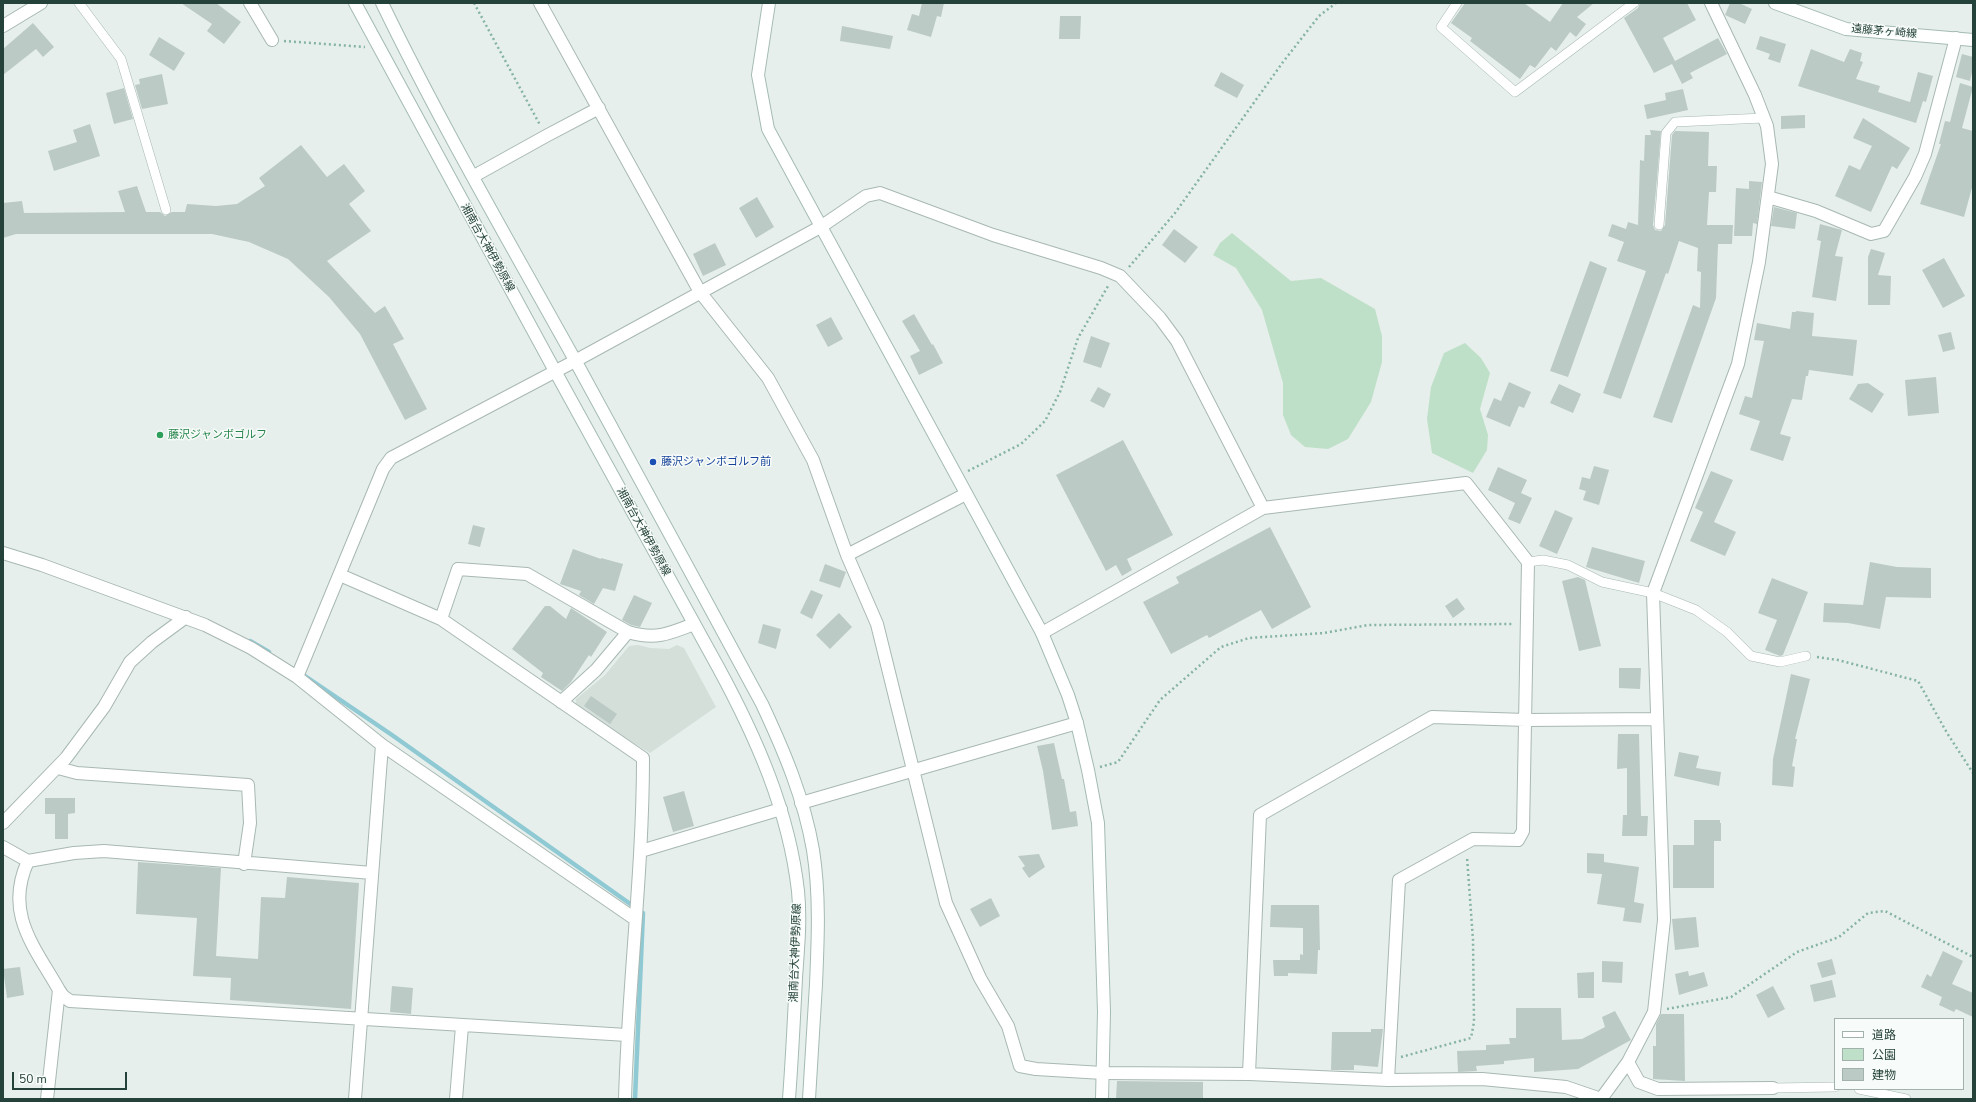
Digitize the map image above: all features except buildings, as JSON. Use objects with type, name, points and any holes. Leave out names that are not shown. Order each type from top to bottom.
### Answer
[{"type":"street","points":[[3,26],[41,3]]},
{"type":"street","points":[[250,3],[272,40]]},
{"type":"street","name":"湘南台大神伊勢原線","points":[[355,3],[742,712],[766,766],[781,810],[792,855],[798,891],[799,929],[789,1099]]},
{"type":"street","name":"湘南台大神伊勢原線","points":[[382,3],[404,50],[762,704],[787,759],[801,803],[813,850],[817,885],[819,925],[809,1099]]},
{"type":"street","points":[[540,3],[700,292],[768,378],[813,460],[847,555],[877,624],[946,903],[980,978],[1008,1026],[1020,1066],[1036,1069],[1103,1074],[1249,1074],[1388,1080],[1482,1079],[1566,1087],[1601,1099],[1628,1062],[1654,1012],[1664,920],[1653,593],[1738,364],[1759,262],[1772,164],[1768,126],[1711,3]]},
{"type":"street","points":[[769,3],[758,75],[768,129],[1042,633],[1068,695],[1077,723],[1098,823],[1104,1012],[1102,1099]]},
{"type":"street","name":"遠藤茅ヶ崎線","points":[[1775,3],[1846,29],[1973,40]]},
{"type":"street","points":[[1768,197],[1816,211],[1871,234],[1884,231],[1915,177],[1925,154],[1956,38]]},
{"type":"street","points":[[474,176],[599,108]]},
{"type":"street","points":[[297,677],[383,469],[391,458],[575,361],[822,226],[866,196],[880,193],[993,235],[1118,275],[1160,318],[1177,341],[1263,508]]},
{"type":"street","points":[[1042,633],[1263,508],[1466,483],[1528,562],[1523,831],[1518,840],[1473,839],[1399,880],[1388,1080]]},
{"type":"street","points":[[847,555],[966,494]]},
{"type":"street","points":[[3,553],[42,565],[186,618],[251,648],[297,677],[382,746],[635,919]]},
{"type":"street","points":[[440,619],[458,569],[527,574],[628,632],[651,637],[667,635],[694,624]]},
{"type":"street","points":[[340,575],[440,619],[643,758],[641,851],[627,1036],[625,1099]]},
{"type":"street","points":[[3,823],[31,793],[58,768],[104,707],[130,662],[152,642],[186,618]]},
{"type":"street","points":[[561,702],[596,670],[628,632]]},
{"type":"street","points":[[1249,1074],[1260,814],[1432,717],[1526,720],[1657,719]]},
{"type":"street","points":[[801,803],[1077,723]]},
{"type":"street","points":[[355,1099],[382,746]]},
{"type":"street","points":[[58,768],[77,773],[248,785],[250,823],[244,864]]},
{"type":"street","points":[[641,851],[781,810]]},
{"type":"street","points":[[3,847],[28,861],[74,853],[104,851],[244,864],[372,873]]},
{"type":"street","points":[[28,861],[20,877],[18,893],[19,910],[23,924],[28,936],[59,990],[66,999],[78,1003],[627,1036]]},
{"type":"street","points":[[47,1099],[59,990]]},
{"type":"street","points":[[456,1099],[462,1026]]},
{"type":"street","points":[[1628,1062],[1639,1082],[1658,1089],[1773,1088]]},
{"type":"lane","points":[[79,3],[121,59],[166,210]]},
{"type":"lane","points":[[1457,3],[1442,27],[1515,92],[1634,3]]},
{"type":"lane","points":[[1659,225],[1666,133],[1675,122],[1764,118]]},
{"type":"lane","points":[[1528,562],[1543,560],[1568,565],[1602,582],[1653,593],[1696,610],[1727,632],[1751,656],[1780,662],[1806,656]]},
{"type":"lane","points":[[1773,1088],[1834,1087]]},
{"type":"lane","points":[[1864,1090],[1906,1099]]},
{"type":"path","points":[[474,3],[546,136]]},
{"type":"path","points":[[957,477],[1021,444],[1044,421],[1060,392],[1078,338],[1118,275],[1175,214],[1283,62],[1315,21],[1336,3]]},
{"type":"path","points":[[272,40],[379,48]]},
{"type":"path","points":[[1088,770],[1118,762],[1160,700],[1221,647],[1249,638],[1324,633],[1368,625],[1526,624]]},
{"type":"path","points":[[1806,656],[1838,660],[1918,681],[1947,733],[1973,773]]},
{"type":"path","points":[[1389,1060],[1471,1038],[1474,1022],[1473,940],[1467,855],[1463,844]]},
{"type":"path","points":[[1654,1012],[1731,997],[1797,952],[1839,938],[1868,912],[1885,911],[1973,957]]},
{"type":"shaded area","points":[[638,645],[650,648],[669,649],[677,645],[684,648],[716,707],[650,753],[576,707],[576,699],[605,675],[629,646]]},
{"type":"green space","points":[[1232,233],[1291,281],[1321,278],[1375,309],[1382,336],[1382,362],[1371,402],[1348,439],[1328,449],[1305,447],[1291,435],[1283,415],[1283,383],[1262,310],[1236,268],[1213,255],[1220,243]]},
{"type":"green space","points":[[1465,343],[1481,358],[1490,373],[1480,409],[1488,435],[1487,450],[1473,473],[1432,453],[1427,419],[1431,387],[1444,353]]},
{"type":"waterway","points":[[250,641],[269,652]]},
{"type":"waterway","points":[[305,676],[392,735],[643,913],[635,1099]]},
{"type":"place","name":"藤沢ジャンボゴルフ","points":[[160,435]]},
{"type":"place","name":"藤沢ジャンボゴルフ前","points":[[653,462]]}]
